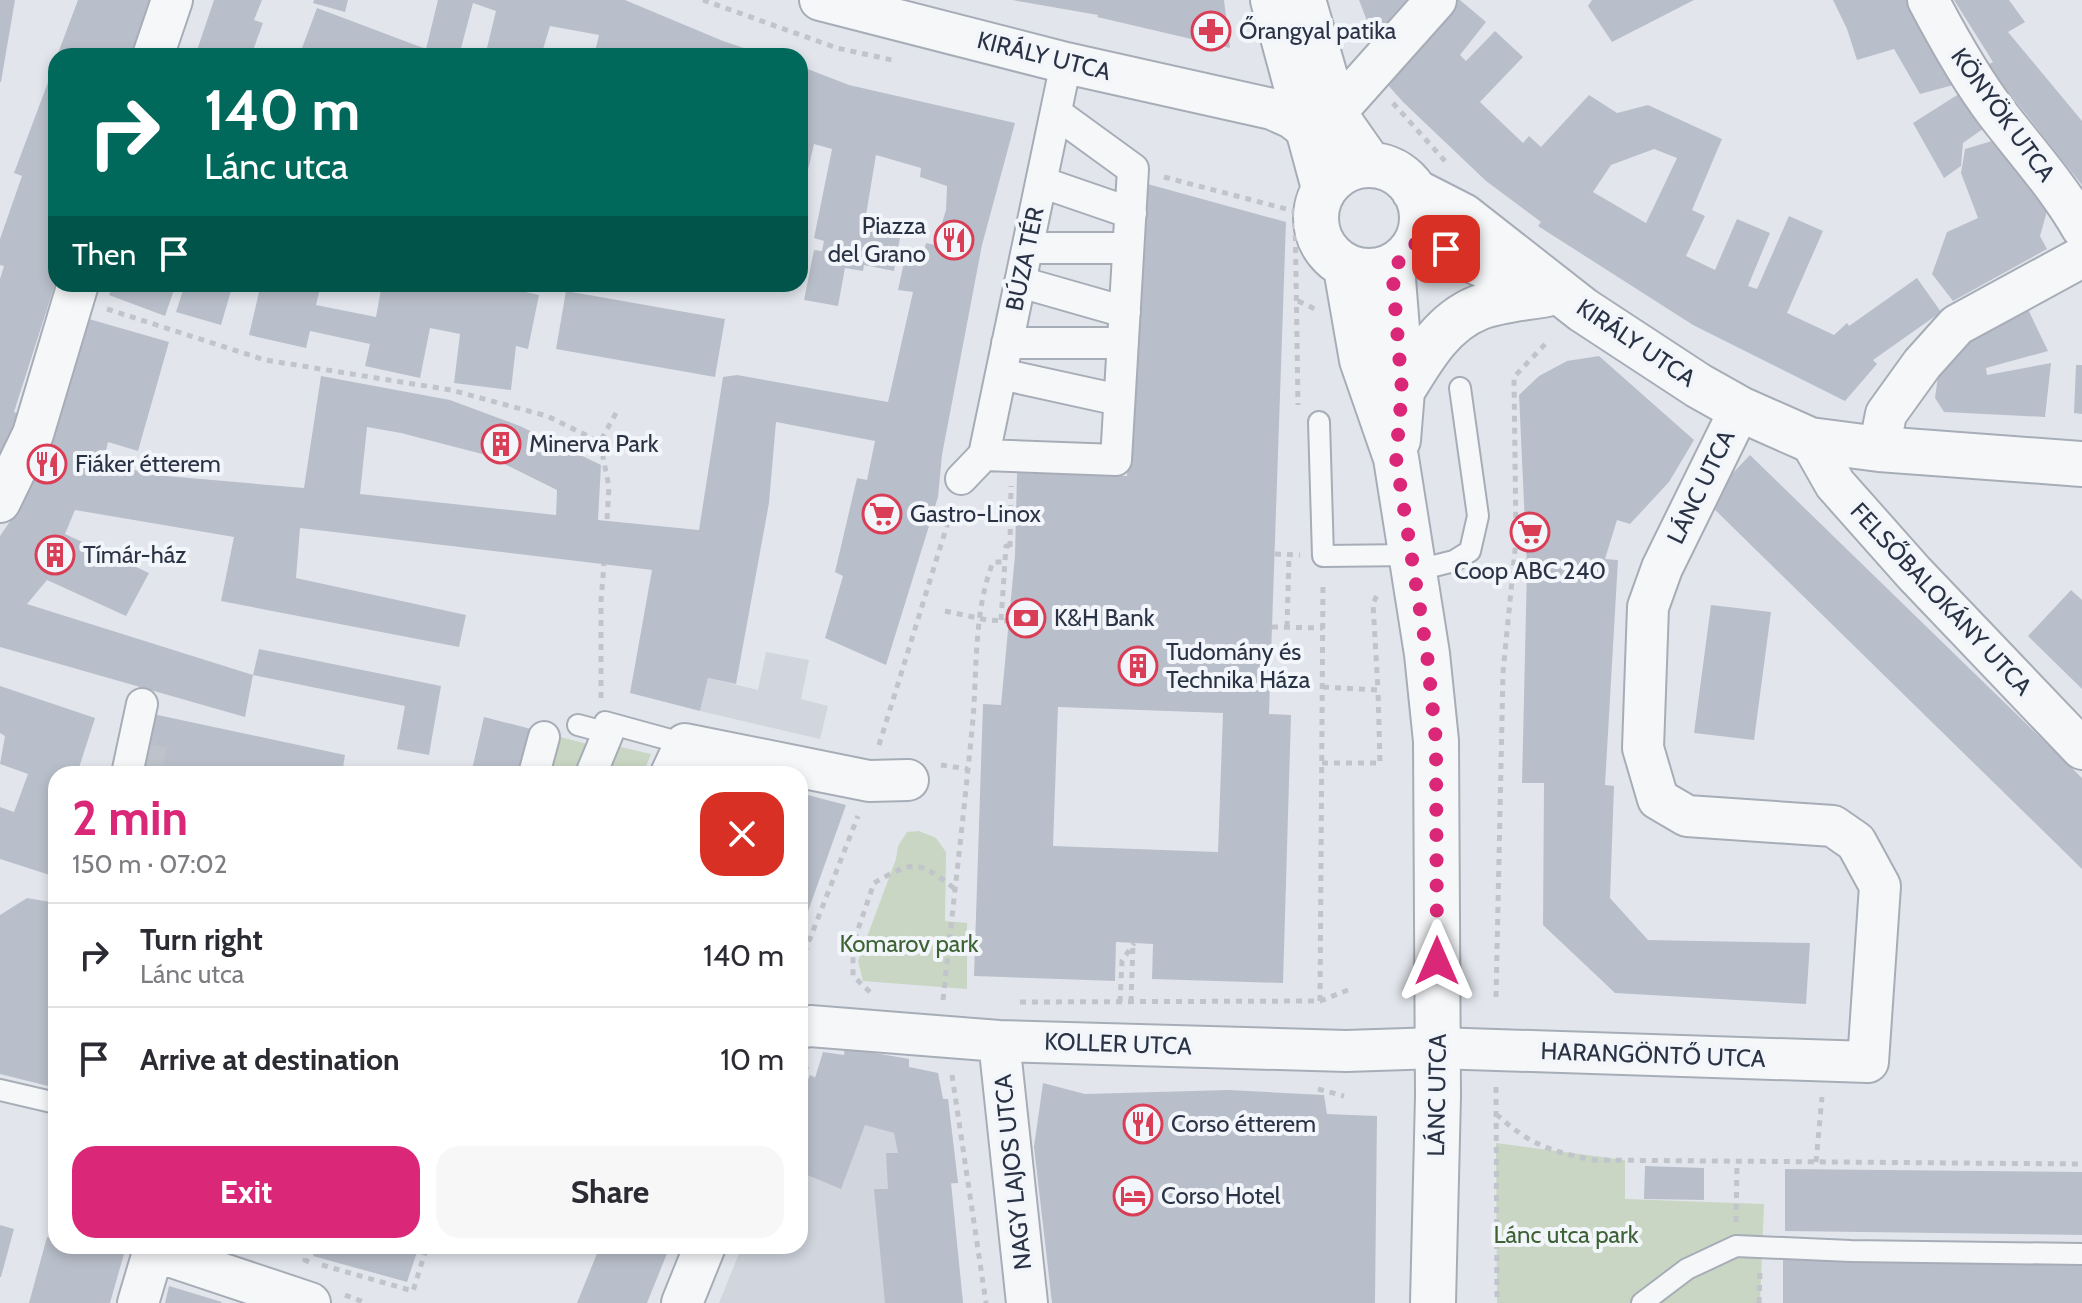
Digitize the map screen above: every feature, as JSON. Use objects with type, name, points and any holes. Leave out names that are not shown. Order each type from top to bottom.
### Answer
[{"type":"street","points":[[156,48],[172,0]]},
{"type":"street","name":"KIRÁLY UTCA","points":[[820,0],[1066,63],[1322,123]]},
{"type":"street","points":[[1273,0],[1322,123],[1370,165]]},
{"type":"street","points":[[1303,0],[1322,123],[1324,188]]},
{"type":"street","points":[[1322,123],[1369,77],[1436,0]]},
{"type":"street","name":"KÖNYÖK UTCA","points":[[1928,0],[1994,109],[2067,201],[2082,228]]},
{"type":"street","name":"BÚZA TÉR","points":[[984,455],[1066,63]]},
{"type":"street","points":[[961,479],[984,455],[1116,460],[1133,169],[1056,113]]},
{"type":"street","points":[[1414,191],[1399,173],[1370,165],[1352,167],[1338,174],[1324,188],[1316,206],[1315,225],[1328,254],[1346,268],[1376,272],[1404,255],[1446,249],[1565,302]]},
{"type":"street","points":[[1041,182],[1131,213]]},
{"type":"street","name":"KIRÁLY UTCA","points":[[1414,191],[1463,216],[1565,302],[1699,386],[1740,409],[1810,440],[1879,449],[2082,464]]},
{"type":"street","name":"LÁNC UTCA","points":[[1414,191],[1421,205],[1422,224],[1404,255],[1402,391],[1396,458],[1401,560],[1427,654],[1436,741],[1437,1048],[1433,1303]]},
{"type":"street","points":[[1028,248],[1128,248]]},
{"type":"street","points":[[1879,449],[1886,414],[1922,364],[1957,325],[2082,257]]},
{"type":"street","name":"LÁNC UTCA","points":[[1346,268],[1362,360],[1396,458]]},
{"type":"street","points":[[1020,282],[1125,312]]},
{"type":"street","points":[[0,502],[33,434],[87,295]]},
{"type":"street","points":[[1402,391],[1428,348],[1446,330],[1477,309],[1565,302]]},
{"type":"street","points":[[1007,343],[1123,343]]},
{"type":"street","points":[[1001,374],[1119,400]]},
{"type":"street","name":"LÁNC UTCA","points":[[1740,409],[1662,568],[1648,607],[1643,748],[1658,799],[1687,816],[1833,826],[1856,842],[1880,886],[1868,1062]]},
{"type":"street","name":"FELSŐBALOKÁNY UTCA","points":[[1810,440],[1835,484],[1914,573],[2082,749]]},
{"type":"street","points":[[129,766],[142,704]]},
{"type":"street","points":[[593,766],[605,722]]},
{"type":"street","points":[[136,766],[142,733],[148,735]]},
{"type":"street","points":[[536,766],[544,737]]},
{"type":"street","points":[[673,759],[774,766]]},
{"type":"street","points":[[808,768],[904,775]]},
{"type":"street","name":"KOLLER UTCA","points":[[808,1031],[999,1041],[1346,1051],[1437,1048]]},
{"type":"street","name":"NAGY LAJOS UTCA","points":[[999,1041],[1027,1303]]},
{"type":"street","name":"HARANGÖNTŐ UTCA","points":[[1437,1048],[1868,1062]]},
{"type":"street","points":[[138,1303],[152,1254]]},
{"type":"street","points":[[171,1254],[310,1303]]},
{"type":"street","points":[[682,1303],[702,1254]]},
{"type":"lane","points":[[1319,422],[1323,556],[1454,561],[1470,551],[1478,516],[1460,388]]},
{"type":"lane","points":[[578,725],[605,722],[673,759]]},
{"type":"lane","points":[[0,1090],[48,1101]]},
{"type":"lane","points":[[1642,1303],[1687,1269],[1736,1246],[2082,1254]]},
{"type":"path","points":[[1369,77],[1450,167]]},
{"type":"path","points":[[1133,169],[1295,211],[1298,301]]},
{"type":"path","points":[[87,295],[265,360],[465,394],[547,416],[600,442]]},
{"type":"path","points":[[1496,997],[1503,672],[1516,540],[1514,377],[1549,340]]},
{"type":"path","points":[[607,520],[609,487],[600,442],[616,413]]},
{"type":"path","points":[[945,611],[1005,621],[1006,546],[1012,547],[1012,473]]},
{"type":"path","points":[[808,949],[904,775],[961,479]]},
{"type":"path","points":[[1287,627],[1289,555]]},
{"type":"path","points":[[1320,1001],[1323,556]]},
{"type":"path","points":[[1322,763],[1380,763],[1373,604],[1384,578],[1401,560]]},
{"type":"path","points":[[943,1001],[985,581],[993,562],[1006,562]]},
{"type":"path","points":[[604,564],[601,601],[605,722]]},
{"type":"path","points":[[1272,627],[1323,628]]},
{"type":"path","points":[[1323,687],[1378,690]]},
{"type":"path","points":[[904,775],[968,769]]},
{"type":"path","points":[[882,994],[867,992],[853,976],[853,944],[874,883],[905,865],[931,870],[955,889]]},
{"type":"path","points":[[1120,1002],[1122,961],[1134,943],[1131,1003]]},
{"type":"path","points":[[1016,1002],[1320,1001],[1348,990]]},
{"type":"path","points":[[928,999],[957,1001]]},
{"type":"path","points":[[1495,1050],[1497,1303]]},
{"type":"path","points":[[949,1067],[954,1079],[986,1303]]},
{"type":"path","points":[[1816,1162],[1822,1106]]},
{"type":"path","points":[[1496,1114],[1521,1137],[1546,1150],[1592,1160],[2082,1164]]},
{"type":"path","points":[[1736,1246],[1737,1163]]},
{"type":"path","points":[[307,1254],[305,1260],[413,1291],[425,1254]]},
{"type":"shaded area","points":[[766,652],[809,660],[801,699],[828,706],[820,739],[700,711],[708,678],[758,690]]},
{"type":"shaded area","points":[[845,1048],[909,1059],[909,1067],[938,1073],[943,1099],[948,1099],[958,1183],[951,1184],[963,1303],[719,1303],[739,1254],[808,1254],[808,1080],[810,1075],[815,1077],[844,1055]]},
{"type":"green space","points":[[553,735],[591,745],[584,766],[544,766]]},
{"type":"green space","points":[[612,745],[651,754],[646,766],[604,766]]},
{"type":"green space","name":"Komarov park","points":[[919,831],[936,838],[946,852],[945,921],[967,923],[967,989],[863,981],[858,961],[898,846],[907,832]]},
{"type":"green space","name":"Lánc utca park","points":[[1496,1143],[1625,1160],[1625,1199],[1764,1204],[1760,1303],[1497,1303]]},
{"type":"building","points":[[0,0],[15,0],[1,82],[0,82]]},
{"type":"building","points":[[78,0],[155,0],[137,48],[60,48]]},
{"type":"building","points":[[214,0],[262,0],[254,20],[263,23],[254,48],[198,48]]},
{"type":"building","points":[[314,0],[348,0],[345,12],[313,3]]},
{"type":"building","points":[[438,0],[625,0],[744,48],[596,48],[599,35],[550,26],[543,48],[487,48],[496,11],[473,3],[461,48],[426,48]]},
{"type":"building","points":[[1012,0],[1224,0],[1230,48],[1098,15]]},
{"type":"building","points":[[1359,0],[1423,0],[1377,47]]},
{"type":"building","points":[[1442,0],[1460,0],[1486,22],[1460,55],[1466,61],[1495,31],[1523,57],[1480,102],[1523,143],[1529,136],[1541,147],[1589,95],[1617,113],[1648,105],[1722,139],[1692,210],[1705,216],[1686,256],[1715,270],[1737,219],[1770,233],[1748,286],[1757,289],[1789,216],[1823,231],[1787,313],[1834,335],[1847,323],[1849,326],[1917,278],[1941,312],[1873,360],[1877,364],[1845,401],[1693,325],[1538,226],[1541,222],[1486,181],[1379,75]],"holes":[[[1654,149],[1677,158],[1646,223],[1593,192],[1611,165]]]},
{"type":"building","points":[[1592,0],[1694,0],[1612,42],[1588,6]]},
{"type":"building","points":[[1833,0],[1914,0],[1961,83],[1920,94],[1894,49],[1857,60]]},
{"type":"building","points":[[1954,0],[2009,0],[2025,22],[2008,32],[2082,121],[2082,185],[1987,65],[1993,62]]},
{"type":"building","points":[[317,8],[423,48],[302,48]]},
{"type":"building","points":[[808,69],[849,85],[1015,123],[982,245],[942,455],[938,497],[886,665],[825,638],[843,576],[835,572],[857,478],[867,480],[875,441],[776,422],[769,503],[736,684],[708,678],[700,711],[630,693],[652,570],[300,528],[296,578],[466,615],[459,647],[221,601],[234,537],[75,510],[65,534],[149,573],[126,616],[47,580],[27,604],[253,675],[245,717],[0,647],[0,536],[17,511],[82,317],[169,342],[138,451],[108,442],[103,462],[155,475],[304,488],[321,376],[450,400],[520,426],[601,465],[598,520],[699,530],[723,377],[737,375],[888,402],[913,292],[898,290],[904,262],[921,266],[926,243],[935,245],[946,210],[947,186],[920,177],[921,168],[876,155],[865,221],[902,227],[894,271],[864,265],[863,271],[845,268],[838,306],[804,300],[814,250],[822,251],[824,241],[814,238],[832,149],[814,144],[808,170]],"holes":[[[367,427],[486,455],[557,490],[556,515],[360,494]]]},
{"type":"building","points":[[48,82],[48,292],[52,292],[14,412],[24,416],[0,472],[0,279],[4,266],[0,265],[0,239],[22,176],[14,173]]},
{"type":"building","points":[[1965,90],[1987,126],[1963,143],[1961,166],[1944,178],[1913,123]]},
{"type":"building","points":[[2012,135],[2053,190],[2040,236],[2047,249],[1953,301],[1932,274],[1947,232],[1978,218],[1961,173],[1965,149]]},
{"type":"building","points":[[1144,183],[1286,222],[1269,714],[1291,715],[1283,983],[1152,979],[1153,944],[1116,942],[1115,981],[974,976],[983,704],[1001,705],[1015,555],[1017,473],[1127,476]],"holes":[[[1058,707],[1223,713],[1218,852],[1053,846]]]},
{"type":"building","points":[[110,292],[173,292],[165,316],[109,295]]},
{"type":"building","points":[[182,292],[231,292],[221,325],[176,312]]},
{"type":"building","points":[[259,292],[319,292],[316,305],[376,317],[381,292],[525,292],[539,295],[528,349],[516,346],[511,390],[454,383],[460,334],[430,328],[420,378],[365,366],[370,344],[310,331],[306,348],[249,335]]},
{"type":"building","points":[[566,292],[725,319],[715,377],[556,349]]},
{"type":"building","points":[[2024,301],[2048,351],[1986,368],[1987,375],[2051,363],[2045,417],[1944,412],[1935,398],[1939,369],[1971,327]]},
{"type":"building","points":[[1599,356],[1694,440],[1669,482],[1630,524],[1617,520],[1605,559],[1618,560],[1605,785],[1614,786],[1610,898],[1648,940],[1810,943],[1806,1004],[1615,993],[1543,925],[1544,783],[1522,783],[1527,568],[1519,395],[1539,376],[1567,361]]},
{"type":"building","points":[[2076,365],[2082,365],[2082,414],[2074,413]]},
{"type":"building","points":[[1750,455],[2082,778],[2082,869],[1706,501]]},
{"type":"building","points":[[2071,590],[2082,600],[2082,689],[2028,636]]},
{"type":"building","points":[[1711,605],[1771,612],[1754,740],[1694,733]]},
{"type":"building","points":[[259,649],[441,686],[429,755],[397,749],[405,706],[253,675]]},
{"type":"building","points":[[0,686],[95,718],[80,766],[48,766],[48,874],[0,859],[0,807],[14,812],[28,774],[0,764],[5,736],[0,733]]},
{"type":"building","points":[[153,714],[345,755],[343,766],[142,766]]},
{"type":"building","points":[[484,717],[535,730],[525,766],[473,766]]},
{"type":"building","points":[[808,795],[846,805],[808,911]]},
{"type":"building","points":[[27,898],[48,902],[48,1086],[0,1074],[0,915]]},
{"type":"building","points":[[845,1048],[909,1059],[909,1067],[938,1073],[943,1099],[948,1099],[958,1183],[951,1183],[963,1303],[885,1303],[874,1189],[888,1189],[886,1153],[898,1153],[894,1133],[865,1125],[841,1189],[808,1175],[808,1080],[810,1075],[815,1078],[823,1052],[844,1055]]},
{"type":"building","points":[[1043,1083],[1085,1094],[1229,1090],[1324,1095],[1327,1114],[1377,1116],[1375,1303],[1052,1303],[1034,1147]]},
{"type":"building","points":[[1645,1166],[1704,1168],[1704,1200],[1644,1199]]},
{"type":"building","points":[[1785,1169],[2082,1172],[2082,1235],[1785,1231]]},
{"type":"building","points":[[0,1225],[14,1229],[1,1277],[0,1277]]},
{"type":"building","points":[[47,1237],[48,1254],[124,1254],[110,1303],[29,1303]]},
{"type":"building","points":[[314,1254],[416,1254],[407,1282]]},
{"type":"building","points":[[597,1254],[667,1254],[647,1303],[577,1303]]},
{"type":"building","points":[[1783,1256],[2082,1259],[2082,1303],[1783,1303]]},
{"type":"building","points":[[169,1286],[222,1302],[165,1303]]},
{"type":"tunnel","points":[[148,766],[154,735]]},
{"type":"place","name":"Őrangyal patika","points":[[1211,31]]},
{"type":"place","name":"Piazza del Grano","points":[[954,240]]},
{"type":"place","name":"Minerva Park","points":[[501,444]]},
{"type":"place","name":"Fiáker étterem","points":[[47,464]]},
{"type":"place","name":"Gastro-Linox","points":[[882,514]]},
{"type":"place","name":"Coop ABC 240","points":[[1530,532]]},
{"type":"place","name":"Tímár-ház","points":[[55,555]]},
{"type":"place","name":"K&H Bank","points":[[1026,618]]},
{"type":"place","name":"Tudomány és Technika Háza","points":[[1138,666]]},
{"type":"place","name":"Corso étterem","points":[[1143,1124]]},
{"type":"place","name":"Corso Hotel","points":[[1133,1196]]},
{"type":"route","points":[[1437,961],[1436,741],[1427,654],[1396,458],[1402,391],[1392,267],[1406,257],[1416,243],[1446,249]]}]
